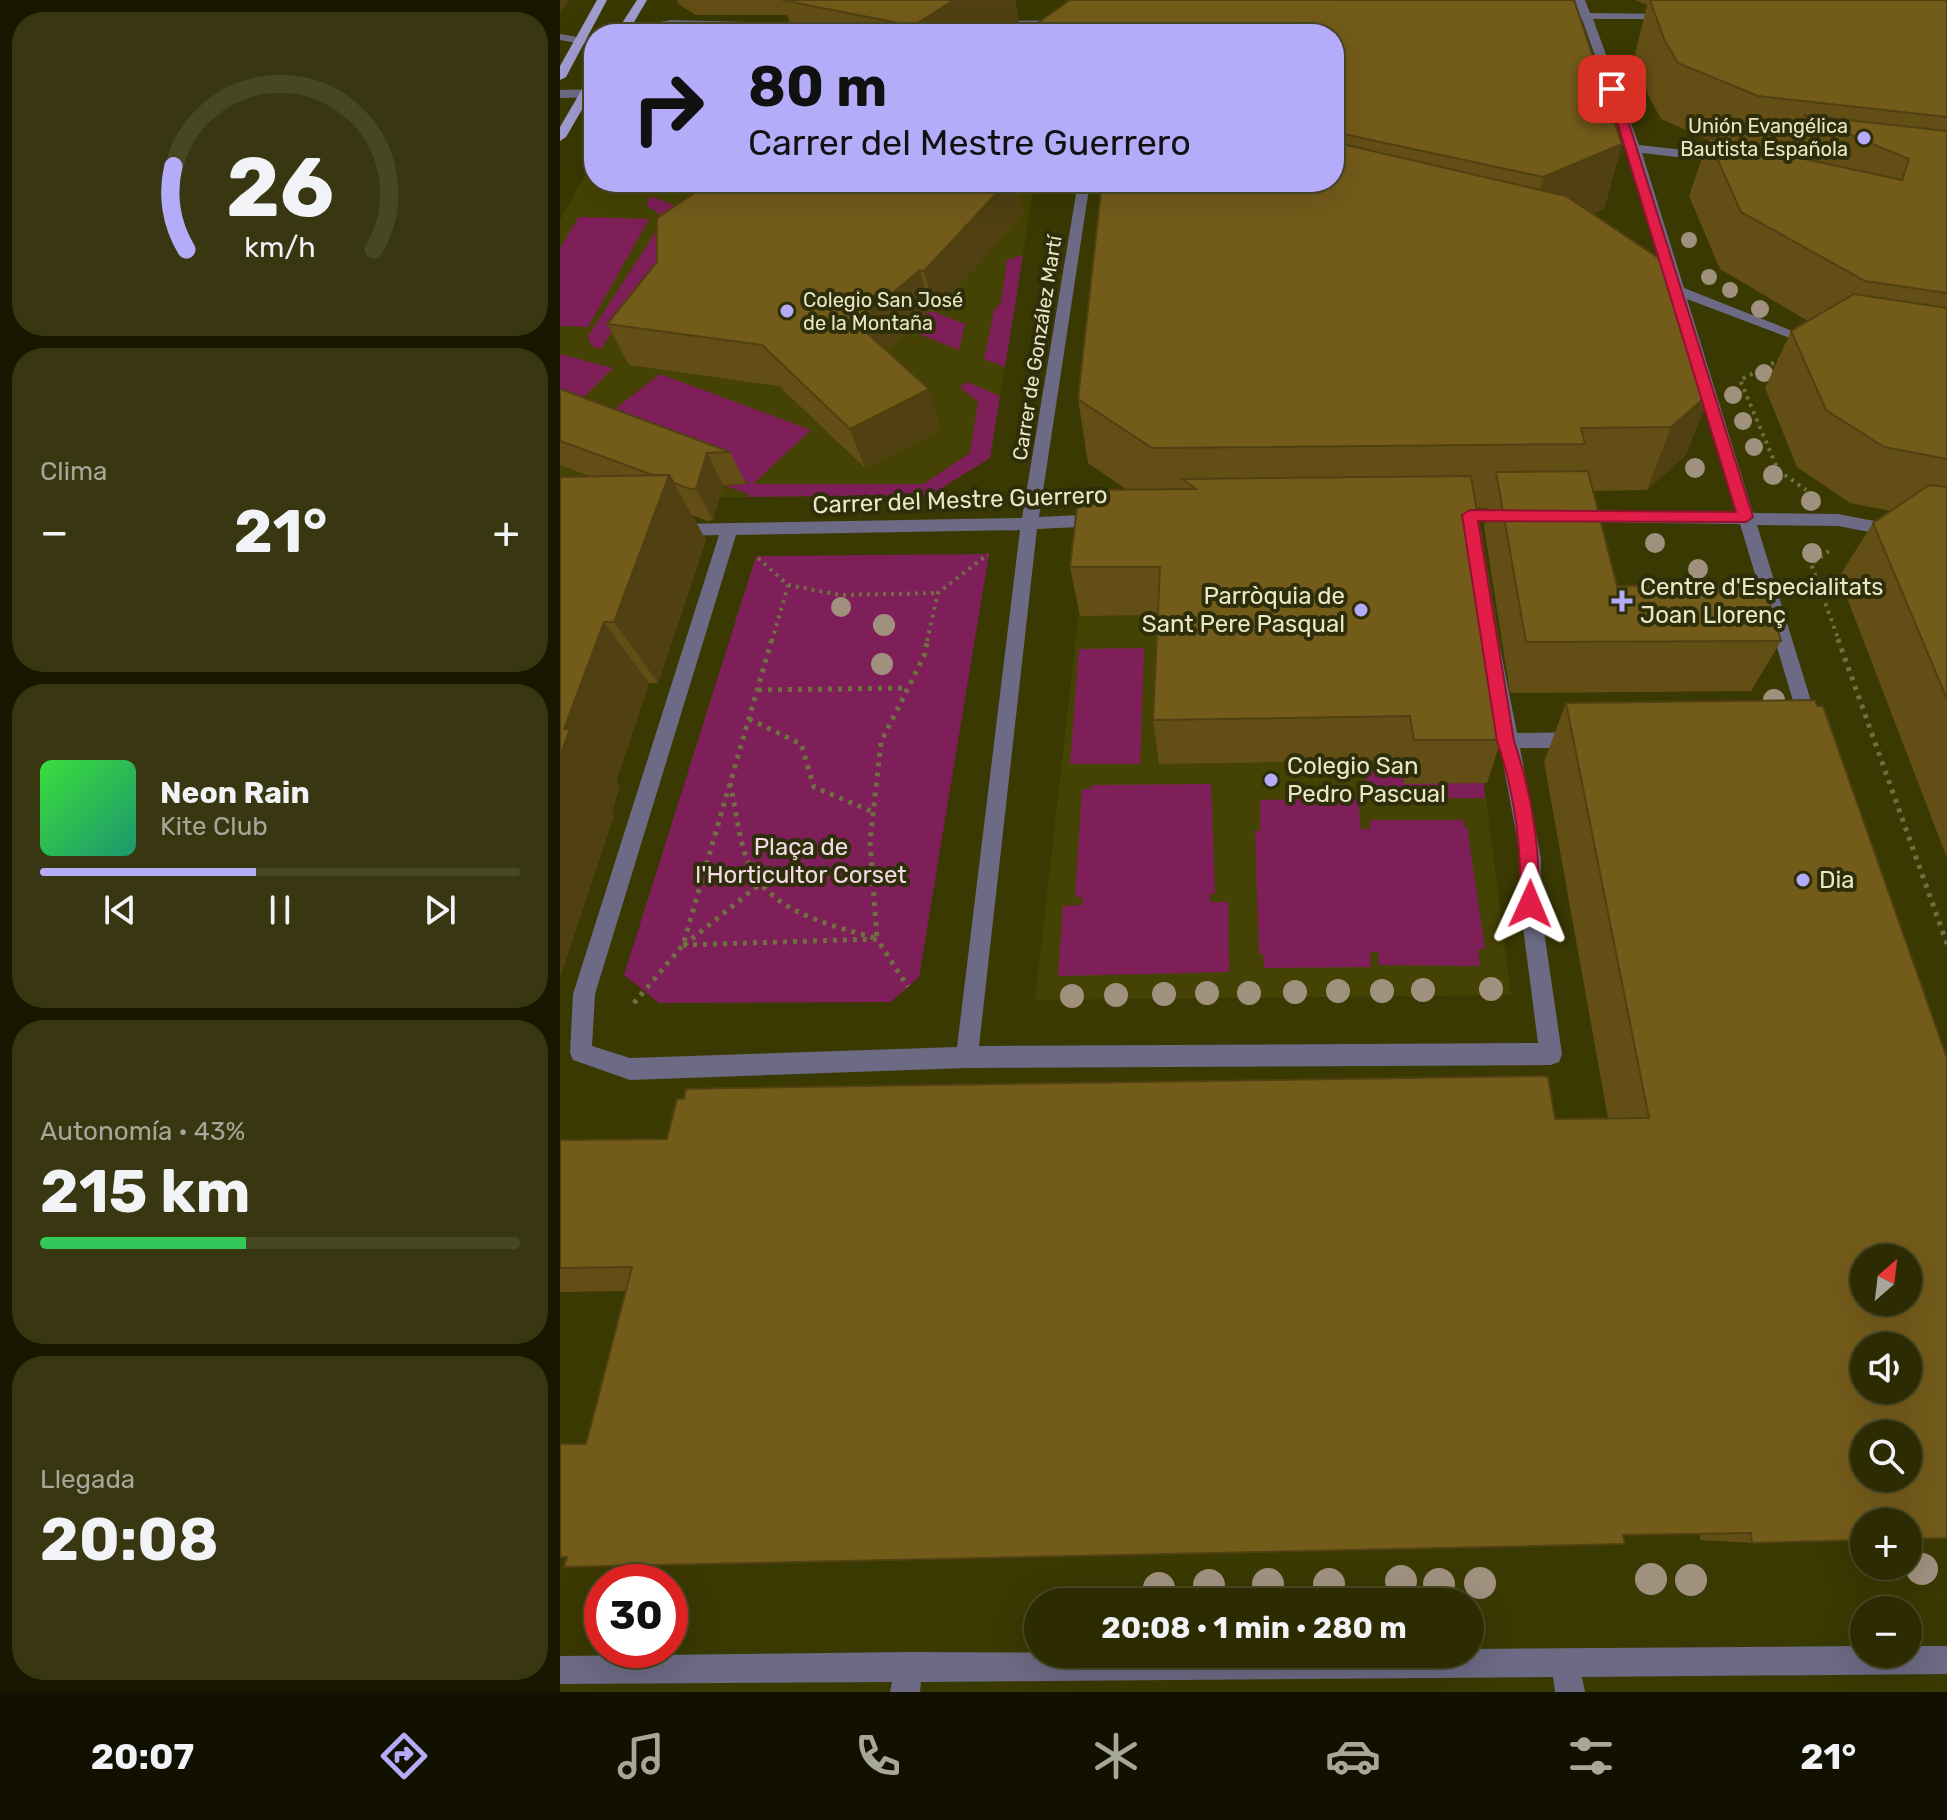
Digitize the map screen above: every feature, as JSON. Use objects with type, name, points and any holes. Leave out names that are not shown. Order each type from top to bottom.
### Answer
[{"type":"main road","points":[[588,24],[602,0]]},
{"type":"main road","points":[[628,24],[642,0]]},
{"type":"main road","points":[[560,77],[584,32]]},
{"type":"main road","points":[[560,137],[584,102]]},
{"type":"street","points":[[1580,0],[1634,148],[1746,517],[1806,736]]},
{"type":"street","points":[[1539,16],[1689,16]]},
{"type":"street","points":[[983,24],[1078,23]]},
{"type":"street","points":[[666,24],[695,24]]},
{"type":"street","points":[[560,37],[584,40]]},
{"type":"street","points":[[560,94],[584,93]]},
{"type":"street","points":[[1634,148],[1747,161]]},
{"type":"street","name":"Carrer de González Martí","points":[[1029,521],[1082,192]]},
{"type":"street","points":[[1646,281],[1676,289],[1799,340],[1834,345]]},
{"type":"street","points":[[1559,516],[1838,520],[1947,541]]},
{"type":"street","name":"Carrer del Mestre Guerrero","points":[[652,531],[969,527],[1029,521],[1116,519]]},
{"type":"street","points":[[967,1057],[1029,521]]},
{"type":"street","points":[[729,530],[584,994],[581,1053],[630,1069],[967,1057],[1551,1054],[1530,904],[1531,859],[1517,776],[1506,741],[1486,616]]},
{"type":"street","points":[[1506,741],[1599,739]]},
{"type":"street","points":[[560,1670],[906,1679],[1565,1661],[1947,1660]]},
{"type":"street","points":[[1565,1661],[1570,1692]]},
{"type":"path","points":[[1788,355],[1740,380],[1778,470],[1811,493]]},
{"type":"path","points":[[1834,547],[1811,564],[1947,944]]},
{"type":"path","points":[[756,556],[788,585],[840,595],[938,593],[989,554]]},
{"type":"path","points":[[683,945],[788,585]]},
{"type":"path","points":[[908,987],[877,939],[870,842],[881,742],[924,656],[938,593]]},
{"type":"path","points":[[758,690],[908,688]]},
{"type":"path","points":[[749,719],[801,744],[814,787],[873,812]]},
{"type":"path","points":[[730,783],[748,863],[760,884],[798,913],[877,939]]},
{"type":"path","points":[[634,1003],[683,945],[760,884]]},
{"type":"path","points":[[683,945],[877,939]]},
{"type":"shaded area","name":"Colegio San José de la Montaña","points":[[584,176],[584,192],[1033,192],[990,458],[930,495],[560,499],[560,220]]},
{"type":"shaded area","name":"Colegio San Pedro Pascual","points":[[1087,541],[1482,768],[1511,995],[1035,1000]]},
{"type":"green space","points":[[651,196],[688,211],[601,349],[591,346],[588,336],[665,218],[646,205]]},
{"type":"green space","points":[[579,217],[649,219],[588,327],[560,326],[560,248]]},
{"type":"green space","points":[[1023,255],[1005,367],[984,359],[994,310],[1001,303],[1007,260]]},
{"type":"green space","points":[[931,311],[965,324],[959,350],[909,330]]},
{"type":"green space","points":[[560,354],[613,368],[575,406],[560,401]]},
{"type":"green space","points":[[660,374],[811,430],[753,484],[923,484],[970,453],[978,402],[960,387],[967,382],[1000,396],[990,458],[930,495],[748,497],[749,494],[726,486],[750,483],[594,425]]},
{"type":"green space","name":"Plaça de l'Horticultor Corset","points":[[989,554],[919,977],[891,1002],[659,1003],[624,975],[756,556]]},
{"type":"green space","points":[[1144,648],[1140,764],[1070,764],[1079,649]]},
{"type":"green space","points":[[1482,768],[1485,798],[1367,799],[1365,769]]},
{"type":"green space","points":[[1211,784],[1215,894],[1210,894],[1210,902],[1228,902],[1229,972],[1058,976],[1063,906],[1082,905],[1083,897],[1075,897],[1082,789],[1091,789],[1091,785]]},
{"type":"green space","points":[[1358,798],[1361,829],[1370,829],[1370,820],[1463,820],[1464,827],[1467,827],[1485,949],[1478,949],[1480,966],[1379,965],[1378,951],[1370,952],[1371,967],[1264,968],[1263,954],[1259,954],[1255,831],[1260,831],[1260,800]]},
{"type":"building","points":[[782,0],[954,0],[916,24]]},
{"type":"building","points":[[1070,0],[1574,0],[1622,144],[1543,177],[1344,134],[1344,24],[1036,24]]},
{"type":"building","points":[[1650,0],[1947,0],[1947,117],[1758,96],[1678,63],[1664,39]]},
{"type":"building","points":[[1803,115],[1947,131],[1947,293],[1865,281],[1741,212],[1708,138],[1902,180],[1909,159]]},
{"type":"building","points":[[1344,144],[1566,196],[1660,259],[1711,392],[1671,427],[1581,428],[1585,444],[1152,448],[1078,399],[1101,192],[1344,192]]},
{"type":"building","points":[[696,192],[998,192],[924,271],[920,270],[856,323],[929,389],[850,429],[762,345],[607,324],[657,262],[657,218]]},
{"type":"building","points":[[1854,294],[1947,308],[1947,459],[1884,447],[1826,410],[1791,331]]},
{"type":"building","points":[[560,389],[730,452],[707,453],[696,489],[690,489],[674,483],[669,475],[653,475],[560,441]]},
{"type":"building","points":[[1588,471],[1617,586],[1764,584],[1781,641],[1526,642],[1496,472]]},
{"type":"building","points":[[669,475],[614,622],[604,622],[564,729],[570,729],[560,755],[560,477]]},
{"type":"building","points":[[1471,476],[1500,646],[1487,646],[1501,740],[1414,740],[1410,716],[1153,720],[1160,567],[1070,567],[1079,490],[1196,489],[1182,479]]},
{"type":"building","points":[[1929,485],[1947,487],[1947,699],[1873,523]]},
{"type":"building","points":[[1815,700],[1817,706],[1823,706],[1947,1058],[1947,1538],[1922,1539],[1922,1508],[1850,1508],[1850,1540],[1752,1543],[1751,1533],[1623,1535],[1625,1544],[584,1564],[584,1567],[564,1567],[567,1557],[560,1557],[560,1444],[586,1444],[632,1267],[560,1268],[560,1140],[667,1139],[677,1099],[684,1099],[686,1089],[727,1088],[1548,1076],[1555,1119],[1649,1118],[1566,703]]},
{"type":"place","name":"Unión Evangélica Bautista Española","points":[[1864,138]]},
{"type":"place","name":"Colegio San José de la Montaña","points":[[787,311]]},
{"type":"place","name":"Centre d'Especialitats Joan Llorenç","points":[[1622,601]]},
{"type":"place","name":"Parròquia de Sant Pere Pasqual","points":[[1361,610]]},
{"type":"place","name":"Colegio San Pedro Pascual","points":[[1271,780]]},
{"type":"place","name":"Dia","points":[[1803,880]]},
{"type":"route","points":[[1530,904],[1531,859],[1517,776],[1506,741],[1470,515],[1746,517],[1634,148],[1612,89]]}]
